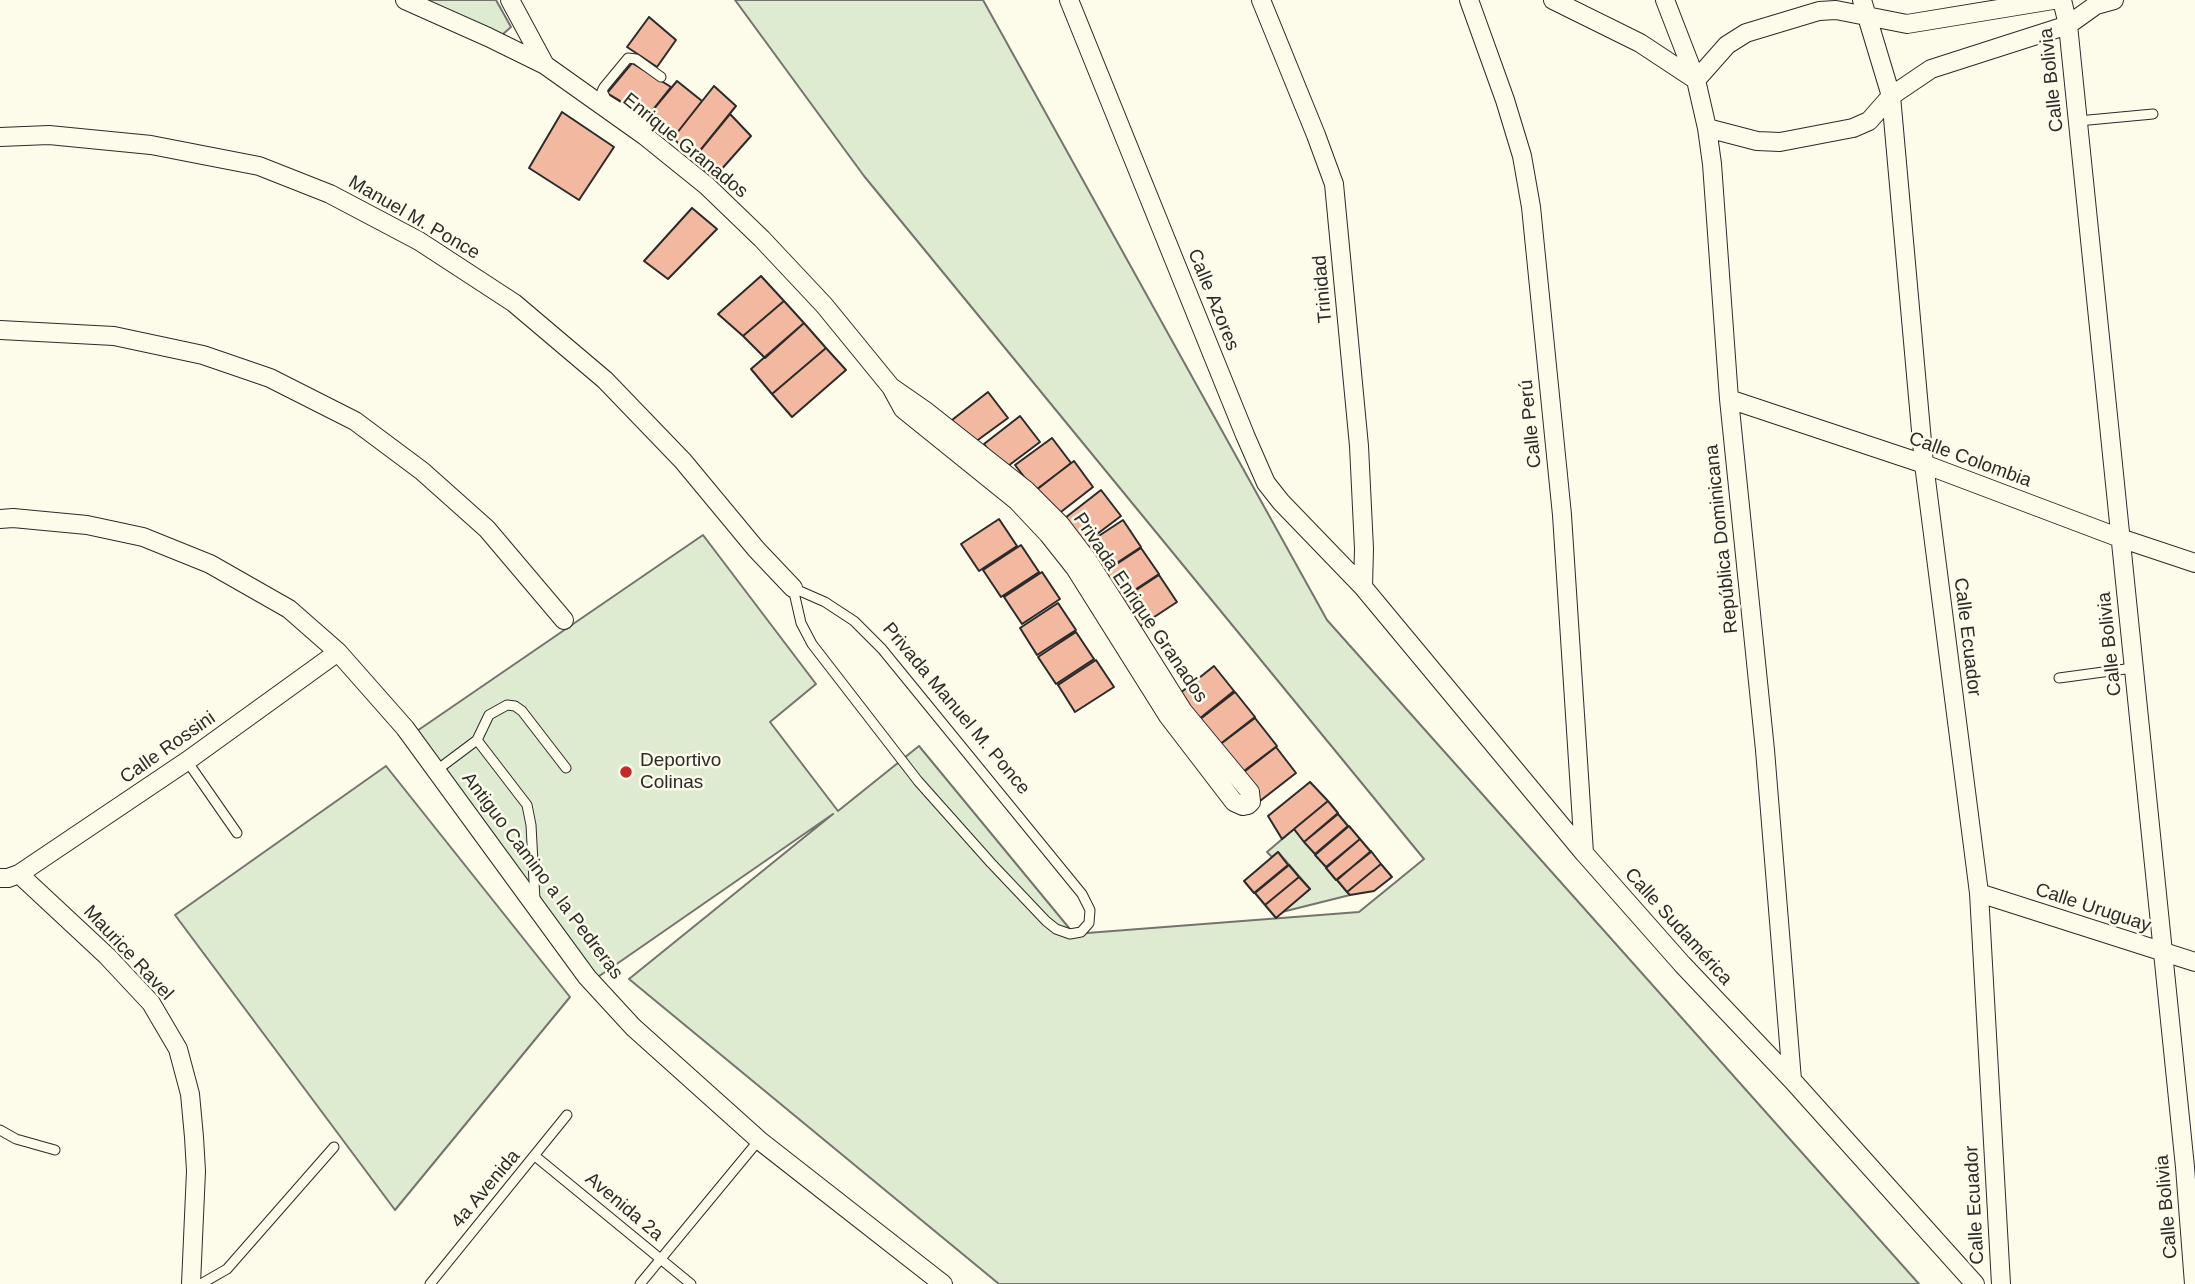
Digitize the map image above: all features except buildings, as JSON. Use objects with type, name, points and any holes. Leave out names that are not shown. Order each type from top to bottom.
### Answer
[{"type":"street","name":"Enrique Granados","points":[[405,0],[545,65],[645,136],[707,186],[762,239],[824,305],[891,387]]},
{"type":"street","points":[[510,0],[545,65]]},
{"type":"street","name":"Calle Azores","points":[[1069,0],[1266,483],[1290,512],[1363,587]]},
{"type":"street","name":"Trinidad","points":[[1261,0],[1334,184],[1359,446],[1364,548],[1363,587]]},
{"type":"street","name":"Calle Perú","points":[[1469,0],[1522,156],[1531,207],[1562,515],[1584,853]]},
{"type":"street","points":[[1553,0],[1640,43],[1696,80],[1727,45],[1746,33],[1819,11],[1865,8],[1908,24],[2053,0]]},
{"type":"street","name":"República Dominicana","points":[[1665,0],[1696,80],[1712,164],[1729,399],[1765,750],[1792,1080]]},
{"type":"street","name":"Calle Bolivia","points":[[2062,0],[2068,26],[2163,953],[2190,1168],[2194,1284]]},
{"type":"street","points":[[2070,0],[2105,2]]},
{"type":"street","points":[[1707,128],[1757,141],[1780,142],[1853,128],[1868,121],[1891,96],[1931,69],[2068,26],[2105,2]]},
{"type":"street","name":"Calle Ecuador","points":[[1865,8],[1891,96],[1924,464],[1979,893],[2001,1284]]},
{"type":"street","name":"Manuel M. Ponce","points":[[0,137],[49,135],[150,145],[259,166],[330,194],[419,241],[514,303],[605,380],[683,461],[723,509]]},
{"type":"street","points":[[0,330],[114,337],[203,355],[270,378],[355,421],[422,471],[487,529],[564,620]]},
{"type":"street","name":"Privada Enrique Granados","points":[[891,387],[919,405],[1026,490],[1060,524],[1111,596],[1183,711],[1250,792],[1251,802],[1248,805],[1234,802],[1168,716],[1075,568],[1048,534],[1017,501],[903,410],[891,387]]},
{"type":"street","name":"Calle Colombia","points":[[1729,399],[1924,464],[2120,538],[2195,563]]},
{"type":"street","name":"Privada Manuel M. Ponce","points":[[723,509],[793,588]]},
{"type":"street","name":"Antiguo Camino a la Pedreras","points":[[0,519],[98,528],[143,537],[211,564],[289,609],[338,652],[405,727],[587,977],[633,1027],[759,1140],[943,1284]]},
{"type":"street","name":"Calle Sudamérica","points":[[1363,587],[1584,853],[1975,1284]]},
{"type":"street","name":"Calle Rossini","points":[[19,874],[187,761],[338,652]]},
{"type":"street","points":[[0,878],[19,874]]},
{"type":"street","name":"Maurice Ravel","points":[[19,874],[134,984],[151,1003],[178,1049],[190,1094],[196,1171],[191,1284]]},
{"type":"street","name":"Calle Uruguay","points":[[1979,893],[2195,962]]},
{"type":"lane","points":[[645,136],[648,128],[646,124],[606,99],[603,91],[617,69],[628,58],[636,59],[661,77]]},
{"type":"lane","points":[[2078,121],[2153,114]]},
{"type":"lane","name":"Privada Manuel M. Ponce","points":[[793,588],[825,602],[854,621],[882,649],[1082,894],[1090,910],[1089,923],[1081,932],[1063,932],[1046,921],[918,781],[812,645],[801,623],[793,588]]},
{"type":"lane","points":[[2059,678],[2133,668]]},
{"type":"lane","points":[[436,770],[477,740],[489,715],[507,705],[522,711],[566,768]]},
{"type":"lane","points":[[477,740],[527,806],[531,825],[536,906]]},
{"type":"lane","points":[[187,761],[237,832]]},
{"type":"lane","name":"4a Avenida","points":[[430,1284],[568,1115]]},
{"type":"lane","points":[[0,1130],[16,1139],[55,1150]]},
{"type":"lane","points":[[640,1284],[759,1140]]},
{"type":"lane","points":[[201,1284],[227,1269],[334,1147]]},
{"type":"lane","name":"Avenida 2a","points":[[535,1156],[691,1284]]},
{"type":"green space","points":[[423,0],[496,0],[511,27],[502,35]]},
{"type":"green space","points":[[735,0],[983,0],[1327,620],[1919,1284],[999,1284],[629,979],[833,814],[595,979],[414,733],[703,535],[816,684],[770,722],[838,811],[919,746],[1074,934],[1359,912],[1424,859],[864,176]]},
{"type":"green space","points":[[386,766],[570,997],[395,1210],[175,915]]},
{"type":"green space","points":[[1294,829],[1350,895],[1282,912],[1310,889],[1278,852],[1272,857],[1267,852]]},
{"type":"place","name":"Deportivo Colinas","points":[[626,772]]}]
